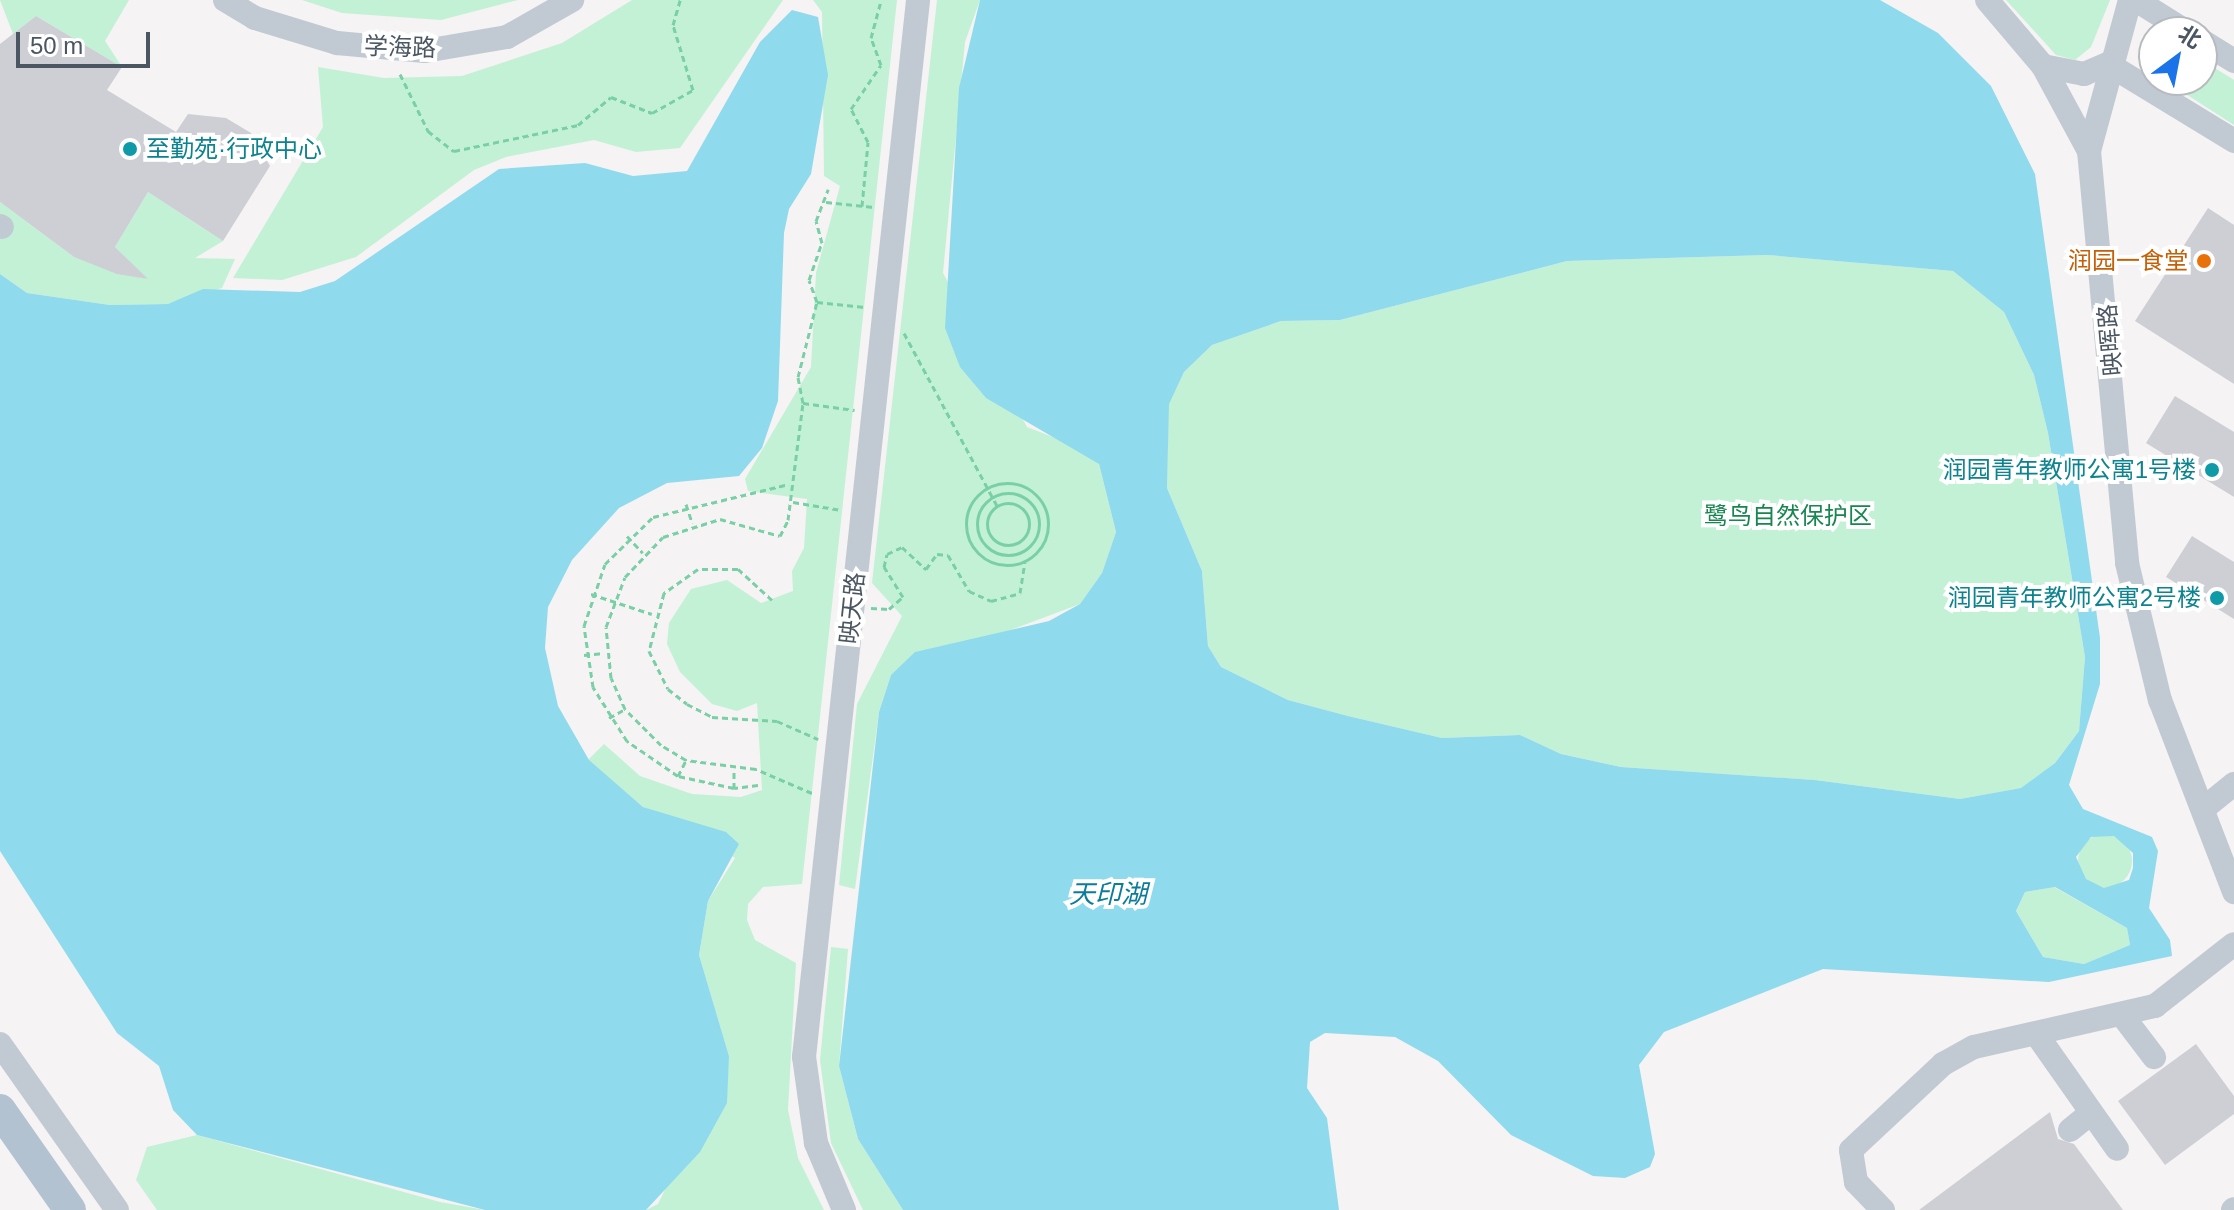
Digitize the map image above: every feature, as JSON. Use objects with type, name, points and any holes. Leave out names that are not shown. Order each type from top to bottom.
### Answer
[{"type":"main road","points":[[0,1110],[70,1210]]},
{"type":"street","name":"学海路","points":[[225,0],[255,18],[337,43],[425,51],[507,37],[572,0]]},
{"type":"street","name":"映天路","points":[[844,1210],[816,1143],[805,1089],[815,946],[918,0]]},
{"type":"street","points":[[1987,0],[2043,66],[2089,151]]},
{"type":"street","points":[[2133,0],[2160,16]]},
{"type":"street","name":"映晖路","points":[[2133,0],[2108,64],[2089,151],[2140,637],[2234,892]]},
{"type":"street","points":[[2043,66],[2084,74],[2108,64],[2234,141]]},
{"type":"street","points":[[2203,809],[2234,784]]},
{"type":"street","points":[[1883,1210],[1856,1182],[1850,1165],[1857,1139],[1957,1055],[2122,1015],[2167,999],[2234,944]]},
{"type":"street","points":[[2122,1015],[2154,1057]]},
{"type":"street","points":[[2037,1035],[2117,1149]]},
{"type":"street","points":[[0,1044],[117,1210]]},
{"type":"street","points":[[2070,1130],[2090,1114]]},
{"type":"path","points":[[400,74],[428,131],[454,151],[578,125],[611,97],[652,113],[693,90],[673,25],[680,0]]},
{"type":"path","points":[[862,206],[868,142],[851,109],[881,65],[871,38],[881,0]]},
{"type":"path","points":[[819,793],[795,792],[756,769],[734,769],[686,760],[625,709],[605,653],[612,601],[643,553],[692,523],[748,522],[780,536],[793,502],[789,484],[803,403],[798,377],[817,302],[809,280],[822,243],[816,221],[826,202],[828,189]]},
{"type":"path","points":[[826,202],[883,208]]},
{"type":"path","points":[[817,302],[872,308]]},
{"type":"path","points":[[900,326],[997,506]]},
{"type":"path","points":[[803,403],[861,410]]},
{"type":"path","points":[[758,785],[734,788],[678,776],[627,741],[609,718],[584,655],[591,594],[627,536],[686,504],[789,484]]},
{"type":"path","points":[[989,487],[966,522],[974,549],[997,564],[1025,562]]},
{"type":"path","points":[[864,607],[889,609],[903,597],[884,567],[887,554],[902,547],[926,569],[937,554],[953,558],[963,585],[991,601],[1020,593],[1025,562],[1048,532],[1045,507],[1027,488],[989,487]]},
{"type":"path","points":[[1016,494],[1035,507],[1040,529],[1028,549],[1007,556],[986,546],[977,525],[993,497],[1016,494]]},
{"type":"path","points":[[793,502],[850,512]]},
{"type":"path","points":[[686,504],[692,523]]},
{"type":"path","points":[[997,506],[1023,508],[1030,524],[1023,540],[1007,545],[991,537],[987,520],[997,506]]},
{"type":"path","points":[[627,536],[643,553]]},
{"type":"path","points":[[772,600],[754,579],[717,565],[678,580],[653,615],[656,669],[687,704],[723,719],[777,721],[824,743]]},
{"type":"path","points":[[591,594],[653,615]]},
{"type":"path","points":[[584,655],[605,653]]},
{"type":"path","points":[[609,718],[625,709]]},
{"type":"path","points":[[678,776],[686,760]]},
{"type":"path","points":[[734,769],[734,788]]},
{"type":"green space","points":[[0,0],[129,0],[105,41],[122,67],[36,16],[13,34]]},
{"type":"green space","points":[[302,0],[518,0],[441,20],[342,13]]},
{"type":"green space","points":[[632,0],[783,0],[680,148],[636,152],[594,140],[506,157],[474,170],[356,257],[282,280],[233,278],[323,127],[318,67],[384,78],[462,76],[562,43]]},
{"type":"green space","points":[[813,0],[897,0],[802,884],[763,887],[748,904],[747,920],[755,940],[796,963],[788,1110],[798,1158],[824,1210],[646,1210],[658,1204],[729,1056],[699,955],[708,901],[735,858],[681,820],[643,807],[588,760],[604,744],[640,776],[692,794],[741,797],[762,790],[757,703],[737,711],[712,704],[680,672],[667,644],[669,623],[691,589],[727,580],[761,603],[793,591],[792,571],[804,548],[807,499],[748,491],[745,479],[811,367],[816,273],[840,186],[824,176],[822,12]]},
{"type":"green space","points":[[937,0],[980,0],[965,42],[943,273],[1027,427],[1081,448],[1099,464],[1116,532],[1102,573],[1080,604],[891,675],[879,712],[855,889],[839,885],[857,704],[902,616],[872,583]]},
{"type":"green space","points":[[2006,0],[2110,0],[2091,47],[2075,60],[2056,55]]},
{"type":"green space","points":[[2218,70],[2234,80],[2234,125],[2189,96],[2218,96]]},
{"type":"green space","points":[[148,192],[223,241],[195,258],[235,259],[222,288],[168,304],[110,305],[27,293],[0,274],[0,202],[74,257],[147,279],[115,247]]},
{"type":"green space","name":"鹭鸟自然保护区","points":[[1767,255],[1953,271],[2004,312],[2034,375],[2048,433],[2085,657],[2079,731],[2055,763],[2022,788],[1960,799],[1815,780],[1621,767],[1561,754],[1520,735],[1442,738],[1348,716],[1288,700],[1221,667],[1208,646],[1202,571],[1167,488],[1168,404],[1184,372],[1212,345],[1281,321],[1340,320],[1567,261]]},
{"type":"green space","points":[[2105,834],[2124,842],[2132,861],[2124,880],[2105,888],[2086,880],[2078,861],[2086,842]]},
{"type":"green space","points":[[2054,887],[2127,928],[2130,945],[2084,964],[2043,957],[2016,911],[2025,892]]},
{"type":"green space","points":[[831,947],[848,949],[839,1066],[858,1139],[903,1210],[863,1210],[831,1143],[820,1060]]},
{"type":"green space","points":[[197,1135],[440,1202],[485,1210],[157,1210],[136,1180],[147,1147]]},
{"type":"water","name":"天印湖","points":[[980,0],[1880,0],[1938,33],[1991,86],[2035,174],[2100,638],[2100,684],[2069,785],[2083,809],[2152,837],[2158,851],[2149,908],[2170,940],[2172,956],[2049,982],[1823,969],[1664,1032],[1639,1065],[1655,1154],[1650,1167],[1625,1178],[1593,1176],[1511,1135],[1438,1061],[1395,1037],[1325,1033],[1310,1042],[1307,1088],[1327,1118],[1339,1210],[903,1210],[858,1139],[839,1066],[879,712],[891,675],[915,652],[1049,621],[1080,604],[1102,573],[1116,532],[1099,464],[986,398],[960,367],[945,328],[959,88]],"holes":[[[1767,255],[1953,271],[2004,312],[2034,375],[2048,433],[2085,657],[2079,731],[2055,763],[2021,788],[1960,799],[1815,780],[1621,767],[1561,754],[1520,735],[1442,738],[1348,716],[1288,700],[1221,667],[1208,646],[1202,571],[1167,488],[1169,404],[1184,372],[1212,345],[1281,321],[1340,320],[1567,261]],[[2114,836],[2133,853],[2129,880],[2104,888],[2086,879],[2076,857],[2091,837]],[[2055,887],[2127,928],[2130,945],[2084,964],[2043,957],[2016,911],[2025,892]]]},
{"type":"water","points":[[792,10],[818,17],[828,75],[811,174],[789,209],[784,233],[778,401],[762,448],[739,476],[667,483],[619,508],[572,560],[548,607],[545,648],[558,706],[589,760],[643,807],[726,832],[739,844],[708,901],[699,955],[729,1056],[727,1103],[700,1152],[646,1210],[485,1210],[197,1135],[173,1110],[159,1066],[117,1033],[0,851],[0,274],[27,293],[110,305],[168,304],[203,289],[300,292],[335,281],[499,169],[585,163],[633,176],[687,171],[760,42]]},
{"type":"building","name":"至勤苑·行政中心","points":[[36,16],[122,67],[107,90],[176,132],[188,114],[226,118],[251,133],[270,166],[223,241],[148,192],[115,247],[148,279],[117,274],[74,257],[0,202],[0,44]]},
{"type":"building","name":"润园一食堂","points":[[2208,208],[2234,225],[2234,384],[2135,321]]},
{"type":"building","name":"润园青年教师公寓1号楼","points":[[2175,396],[2234,432],[2234,497],[2146,443]]},
{"type":"building","name":"润园青年教师公寓2号楼","points":[[2192,536],[2234,562],[2234,619],[2166,577]]},
{"type":"building","points":[[2196,1044],[2234,1096],[2234,1114],[2165,1165],[2118,1101]]},
{"type":"building","points":[[2050,1112],[2058,1139],[2074,1144],[2123,1210],[1919,1210]]},
{"type":"place","name":"至勤苑·行政中心","points":[[130,149]]},
{"type":"place","name":"润园一食堂","points":[[2204,261]]},
{"type":"place","name":"润园青年教师公寓1号楼","points":[[2212,470]]},
{"type":"place","name":"润园青年教师公寓2号楼","points":[[2217,598]]}]
